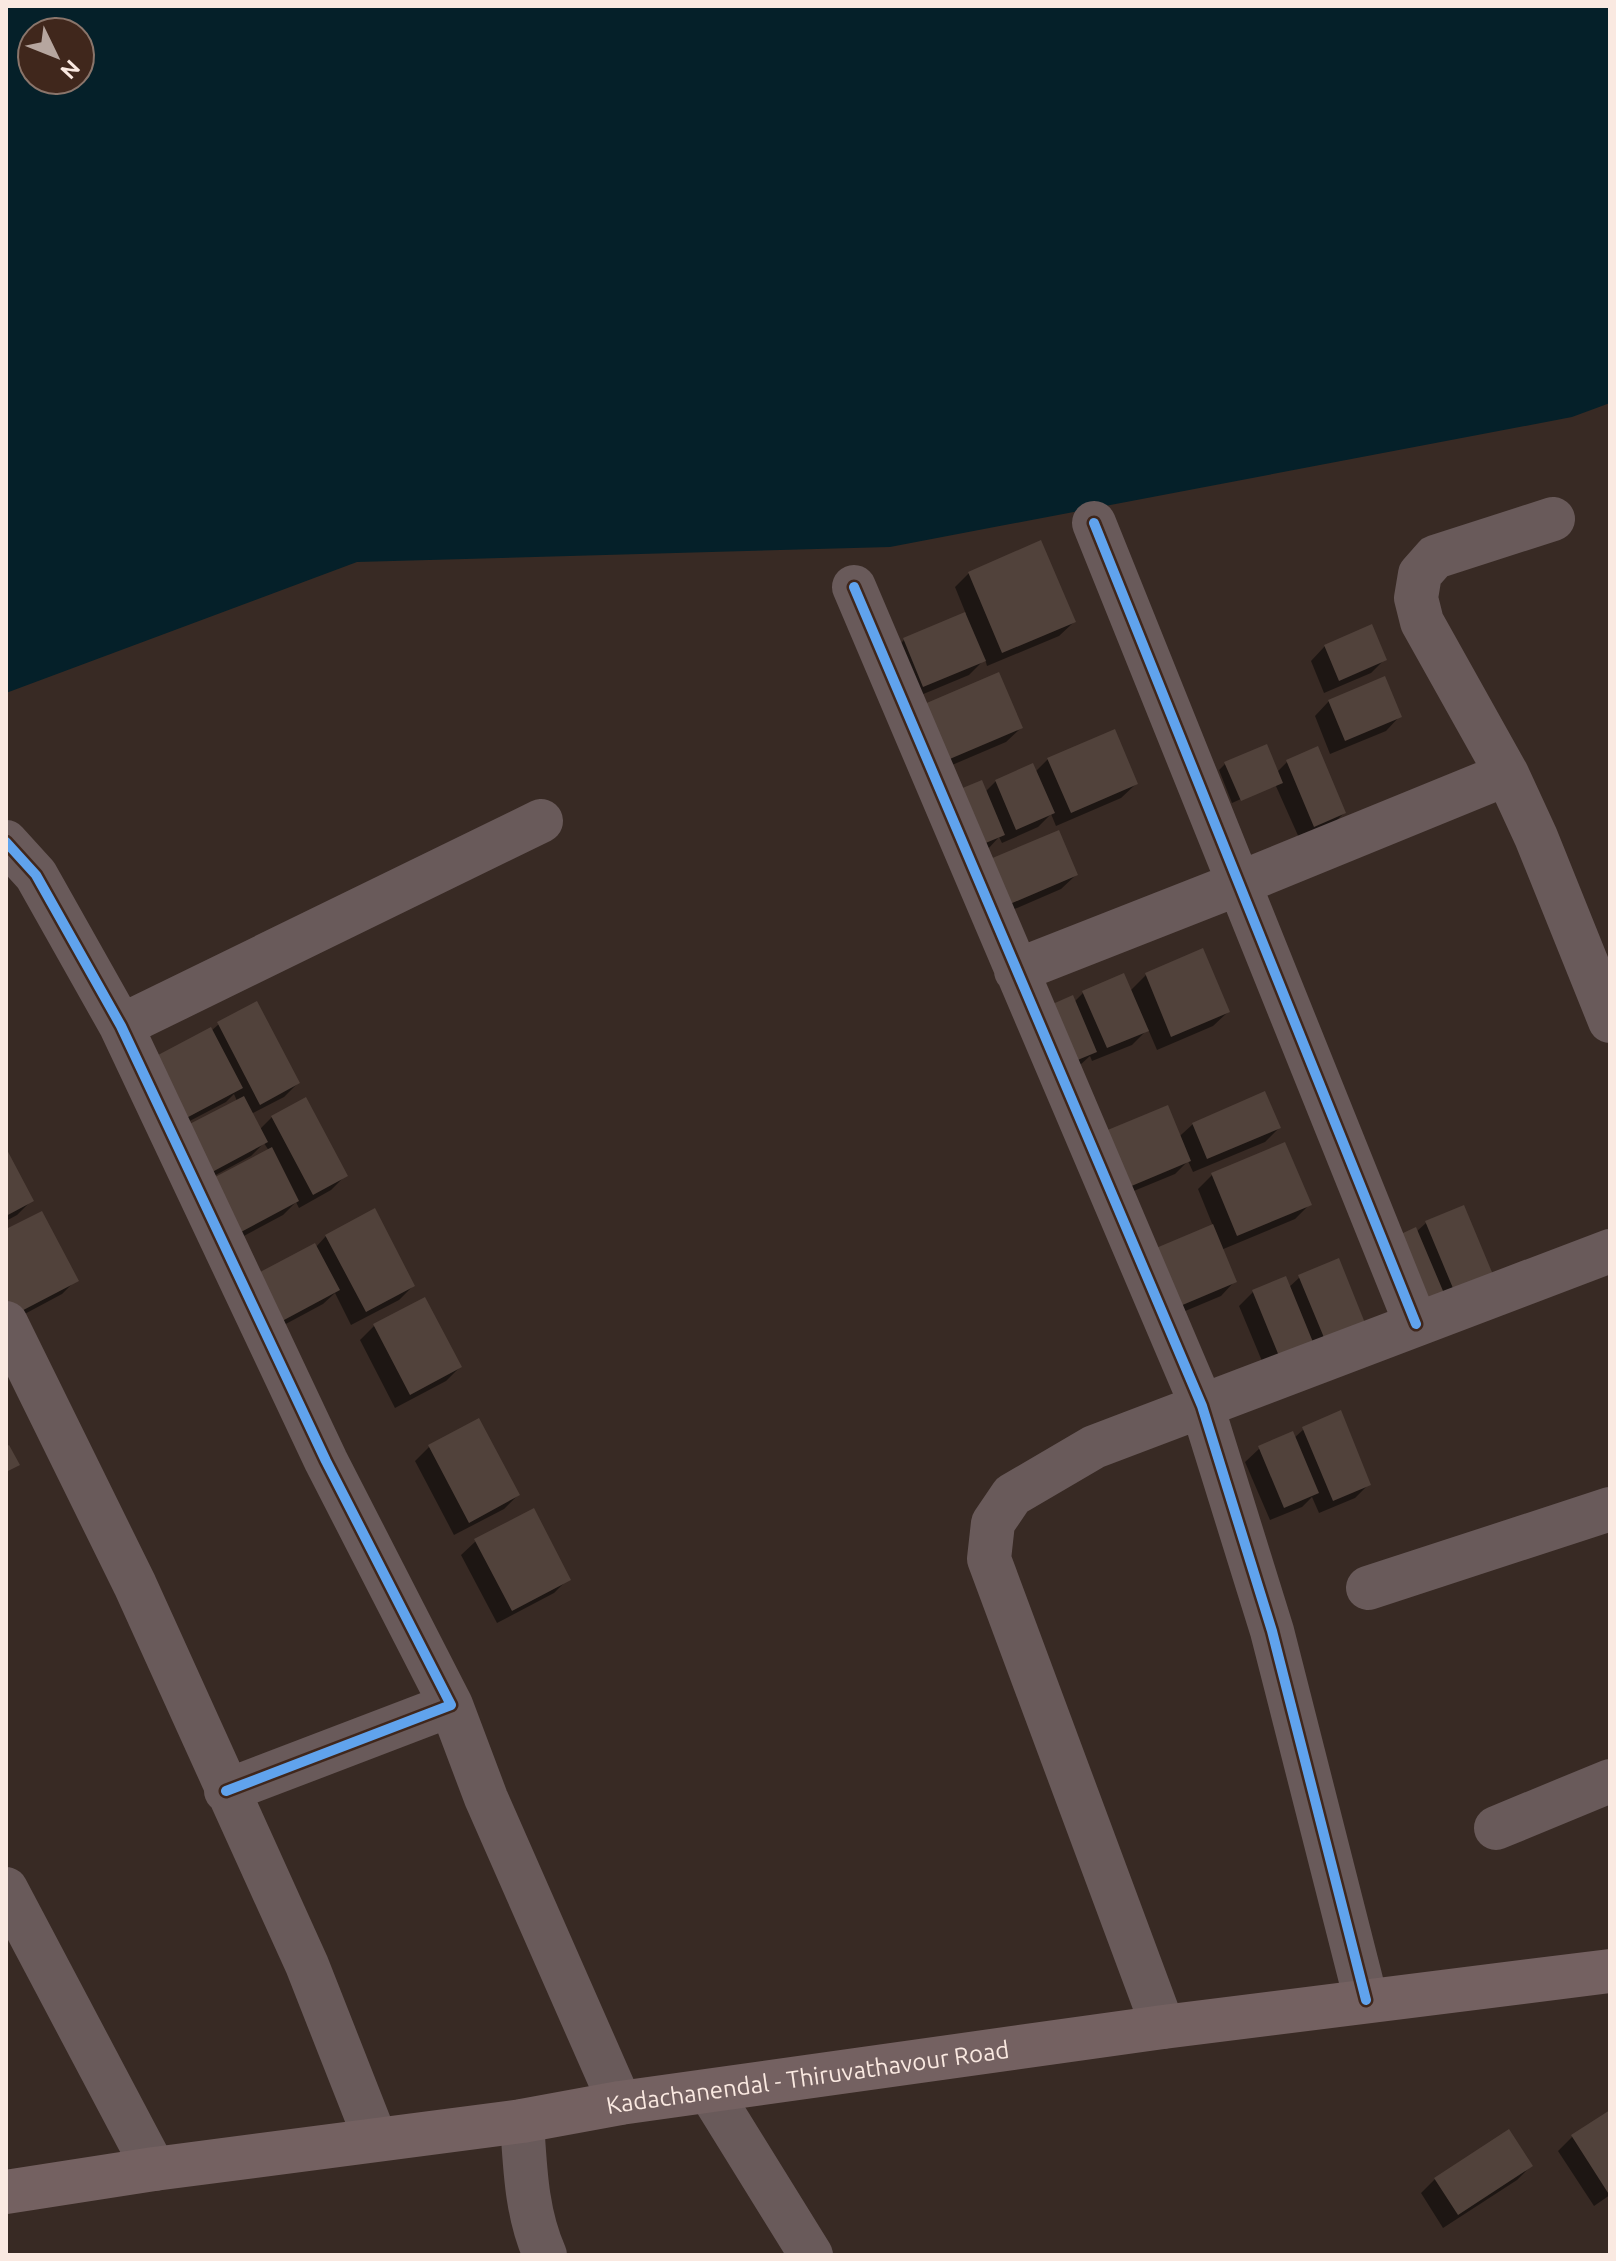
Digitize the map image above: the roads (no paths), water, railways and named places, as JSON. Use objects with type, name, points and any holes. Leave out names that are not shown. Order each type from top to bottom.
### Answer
[{"type":"main road","name":"Kadachanendal - Thiruvathavour Road","points":[[6,2192],[375,2138],[522,2121],[620,2103],[1163,2027],[1610,1971]]},
{"type":"street","points":[[1553,519],[1435,557],[1420,574],[1416,598],[1422,622],[1507,774],[1536,837],[1610,1021]]},
{"type":"street","points":[[1094,523],[1416,1324]]},
{"type":"street","points":[[854,587],[1202,1406],[1272,1631],[1366,2000]]},
{"type":"street","points":[[1016,971],[1507,774]]},
{"type":"street","points":[[121,1026],[541,821]]},
{"type":"street","points":[[6,842],[36,875],[121,1026],[326,1461],[451,1705],[486,1798],[620,2103]]},
{"type":"street","points":[[1163,2027],[989,1559],[993,1523],[1012,1495],[1094,1447],[1610,1251]]},
{"type":"street","points":[[6,1323],[135,1585],[307,1965],[375,2138]]},
{"type":"street","points":[[1368,1588],[1610,1509]]},
{"type":"street","points":[[226,1791],[451,1705]]},
{"type":"street","points":[[1496,1828],[1610,1781]]},
{"type":"street","points":[[6,1889],[154,2169]]},
{"type":"street","points":[[710,2092],[811,2255]]},
{"type":"street","points":[[522,2121],[525,2184],[545,2255]]},
{"type":"water","points":[[6,6],[1610,6],[1610,403],[1572,417],[890,547],[357,562],[6,693]]}]
